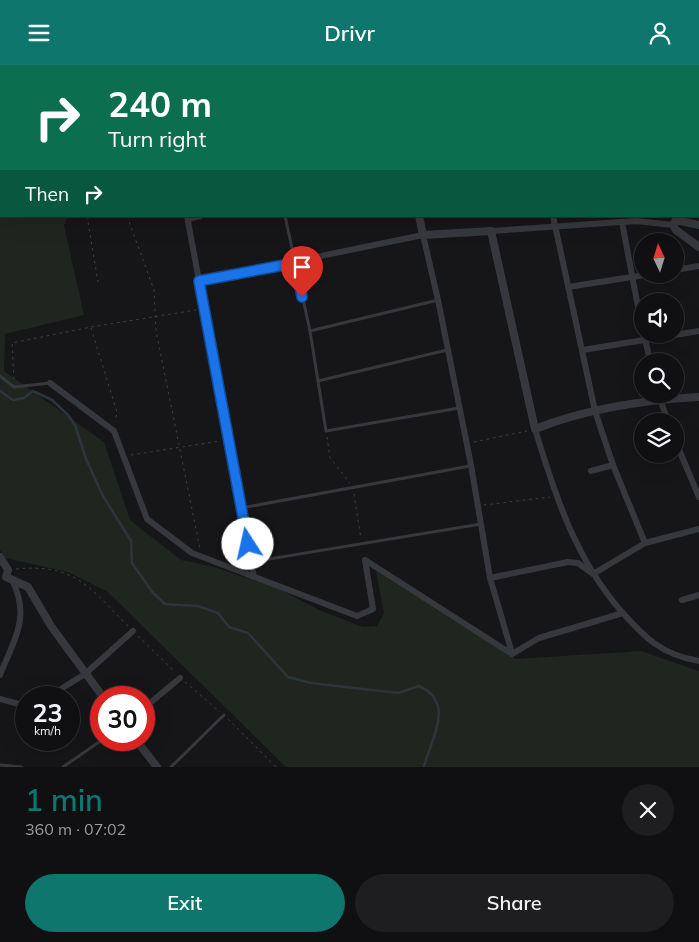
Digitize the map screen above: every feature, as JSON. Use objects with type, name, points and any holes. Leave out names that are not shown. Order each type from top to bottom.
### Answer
[{"type":"street","points":[[419,217],[471,465],[490,577],[512,654]]},
{"type":"street","points":[[553,217],[595,411],[613,465],[645,543]]},
{"type":"street","points":[[188,218],[254,577]]},
{"type":"street","points":[[199,281],[295,263],[423,235],[622,222],[636,219],[674,225]]},
{"type":"street","points":[[674,225],[676,220],[697,225]]},
{"type":"street","points":[[622,222],[634,293]]},
{"type":"street","points":[[674,225],[676,230],[699,247]]},
{"type":"street","points":[[491,231],[515,348],[535,429],[555,496],[572,537],[593,575],[643,637],[660,649],[686,659],[699,661]]},
{"type":"street","points":[[684,268],[699,266]]},
{"type":"street","points":[[568,287],[634,277]]},
{"type":"street","points":[[684,333],[699,331]]},
{"type":"street","points":[[582,350],[634,339]]},
{"type":"street","points":[[50,383],[114,431],[147,519],[192,553],[357,616],[373,609],[365,560],[512,654]]},
{"type":"street","points":[[684,397],[699,397]]},
{"type":"street","points":[[535,429],[566,417],[634,402]]},
{"type":"street","points":[[684,461],[699,497]]},
{"type":"street","points":[[591,471],[613,465]]},
{"type":"street","points":[[593,575],[645,543],[699,529]]},
{"type":"street","points":[[0,557],[6,576],[21,601],[22,615],[20,627],[0,675]]},
{"type":"street","points":[[490,577],[568,561],[578,563],[593,575]]},
{"type":"street","points":[[6,576],[28,587],[51,626],[94,686]]},
{"type":"street","points":[[682,600],[699,595]]},
{"type":"street","points":[[512,654],[539,638],[623,613]]},
{"type":"street","points":[[66,686],[85,674],[133,631]]},
{"type":"street","points":[[155,699],[180,678]]},
{"type":"street","points":[[0,699],[15,703]]},
{"type":"street","points":[[145,751],[157,767]]},
{"type":"lane","points":[[286,217],[310,331],[326,431],[459,408]]},
{"type":"lane","points":[[310,331],[438,300]]},
{"type":"lane","points":[[318,381],[447,350]]},
{"type":"lane","points":[[0,376],[14,387],[50,383]]},
{"type":"lane","points":[[241,508],[471,465]]},
{"type":"lane","points":[[251,561],[362,545],[482,523]]},
{"type":"lane","points":[[171,767],[224,715]]},
{"type":"lane","points":[[63,767],[90,748]]},
{"type":"lane","points":[[0,765],[22,767]]},
{"type":"path","points":[[87,217],[98,282]]},
{"type":"path","points":[[127,217],[154,290],[156,331],[201,557]]},
{"type":"path","points":[[14,387],[12,343],[91,327],[204,309]]},
{"type":"path","points":[[91,327],[117,412],[114,431]]},
{"type":"path","points":[[466,443],[535,429]]},
{"type":"path","points":[[326,431],[330,458],[353,487],[362,545]]},
{"type":"path","points":[[123,456],[228,439]]},
{"type":"path","points":[[479,506],[555,496]]},
{"type":"path","points":[[6,576],[43,568],[59,570],[78,578],[180,678],[224,715],[276,767]]},
{"type":"shaded area","points":[[0,217],[68,217],[64,225],[84,315],[5,334],[4,371],[104,442],[130,520],[181,560],[214,567],[277,588],[319,610],[363,627],[377,626],[384,613],[376,571],[516,659],[641,651],[699,671],[699,767],[286,767],[108,592],[68,572],[5,558],[0,550]]},
{"type":"waterway","points":[[0,391],[13,400],[24,398],[33,391],[52,400],[68,415],[75,425],[86,459],[103,496],[131,541],[132,563],[153,593],[165,604],[198,606],[218,613],[229,627],[248,633],[288,677],[311,683],[398,693],[419,686],[430,693],[439,711],[438,722],[424,767]]},
{"type":"route","points":[[248,544],[199,281],[295,263],[302,297]]}]
